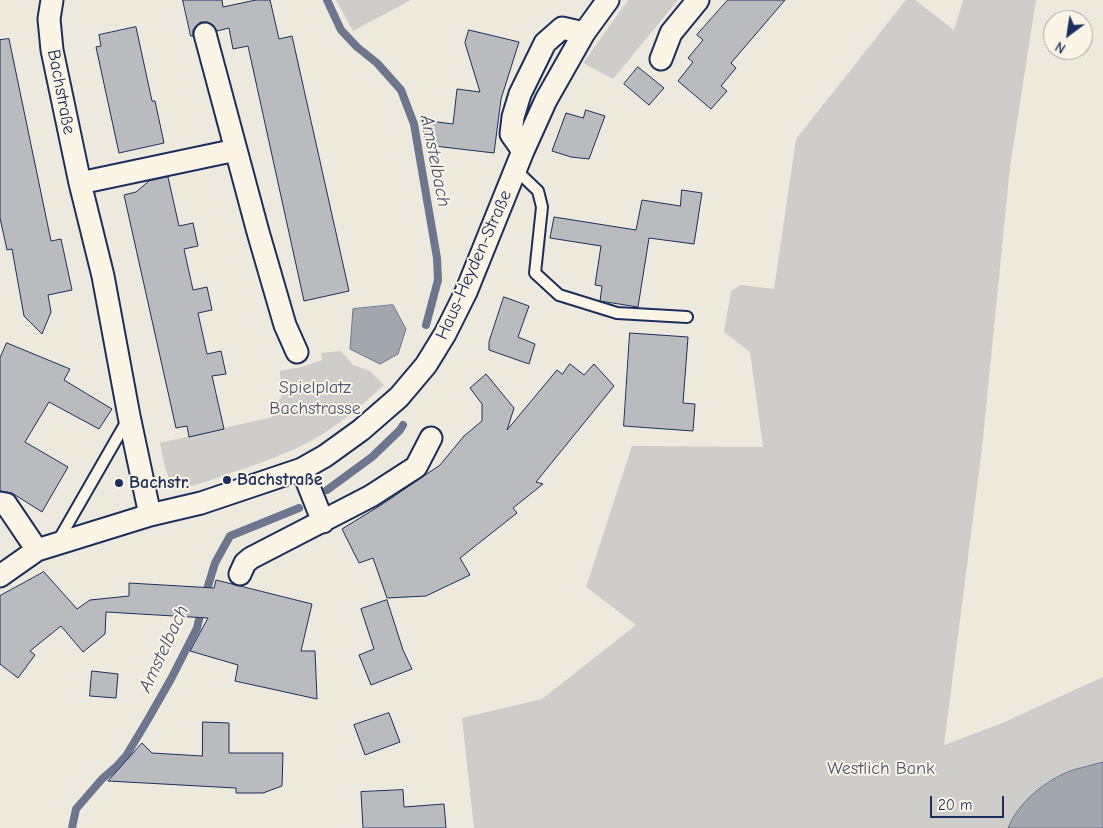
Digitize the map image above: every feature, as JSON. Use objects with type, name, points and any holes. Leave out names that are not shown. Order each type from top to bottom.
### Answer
[{"type":"street","name":"Bachstraße","points":[[52,0],[49,19],[52,50],[80,183],[103,276],[150,515]]},
{"type":"street","name":"Haus-Heyden-Straße","points":[[0,576],[46,548],[150,515],[201,503],[302,469],[361,430],[399,397],[421,372],[437,348],[466,292],[546,100],[584,33],[608,0]]},
{"type":"street","points":[[661,59],[671,33],[698,0]]},
{"type":"street","points":[[520,160],[511,134],[513,118],[520,94],[545,43],[562,28],[584,33]]},
{"type":"street","points":[[205,34],[284,325],[297,352]]},
{"type":"street","points":[[80,183],[236,150]]},
{"type":"street","points":[[240,574],[245,563],[317,506],[371,496],[416,467],[431,438]]},
{"type":"street","points":[[302,469],[317,506]]},
{"type":"street","points":[[0,503],[6,504],[46,548]]},
{"type":"lane","points":[[520,160],[538,192],[542,207],[535,273],[560,295],[617,313],[687,317]]},
{"type":"lane","points":[[46,548],[130,416]]},
{"type":"green space","points":[[336,0],[411,0],[353,31]]},
{"type":"green space","points":[[628,0],[678,0],[613,79],[583,63]]},
{"type":"green space","name":"Westlich Bank","points":[[906,0],[915,0],[954,30],[963,0],[1036,0],[1010,167],[982,448],[944,745],[1000,724],[1103,677],[1103,828],[474,828],[462,718],[542,699],[636,625],[586,587],[632,446],[763,447],[750,352],[724,332],[731,291],[741,285],[774,289],[796,139]]},
{"type":"green space","name":"Spielplatz Bachstrasse","points":[[341,351],[353,365],[370,371],[384,385],[346,418],[309,442],[272,459],[197,484],[180,486],[172,482],[165,466],[160,443],[272,417],[271,402],[278,401],[281,398],[280,371],[302,367],[322,360],[321,353]]},
{"type":"shaded area","points":[[393,305],[406,329],[398,354],[380,364],[350,349],[353,309]]},
{"type":"shaded area","points":[[1103,762],[1103,828],[1008,828],[1019,809],[1044,785],[1073,770]]},
{"type":"building","points":[[183,0],[222,0],[223,7],[256,0],[270,0],[279,39],[292,36],[349,291],[304,301],[248,46],[233,49],[229,28],[217,31],[208,22],[201,22],[197,25],[193,30],[193,36],[191,36]]},
{"type":"building","points":[[728,0],[785,0],[731,63],[736,68],[721,86],[727,91],[711,109],[678,81],[693,62],[688,58],[703,40],[697,35]]},
{"type":"building","points":[[136,27],[152,101],[155,101],[164,143],[119,153],[96,47],[101,46],[99,35]]},
{"type":"building","points":[[469,30],[519,42],[501,99],[494,153],[426,145],[422,120],[453,124],[457,89],[480,92],[465,43]]},
{"type":"building","points":[[9,39],[51,241],[61,239],[72,290],[48,295],[51,312],[42,334],[24,316],[12,249],[7,250],[0,218],[0,40]]},
{"type":"building","points":[[638,67],[664,88],[649,105],[624,84]]},
{"type":"building","points":[[586,110],[605,116],[589,159],[571,157],[552,151],[566,113],[583,118]]},
{"type":"building","points":[[168,177],[179,226],[193,223],[198,246],[184,249],[193,290],[207,287],[212,310],[198,313],[207,354],[221,351],[226,374],[212,376],[224,429],[189,437],[187,426],[176,428],[124,195],[136,192],[149,181]]},
{"type":"building","points":[[682,190],[702,193],[694,244],[649,238],[638,307],[600,301],[602,286],[595,285],[601,246],[550,238],[554,217],[636,230],[642,200],[680,206]]},
{"type":"building","points":[[504,297],[529,306],[518,337],[535,344],[529,364],[489,350],[489,342]]},
{"type":"building","points":[[630,333],[688,337],[683,403],[695,404],[693,431],[624,426]]},
{"type":"building","points":[[7,343],[70,369],[64,380],[112,409],[99,429],[49,402],[25,442],[68,467],[42,512],[12,493],[0,491],[0,358]]},
{"type":"building","points":[[570,364],[584,375],[594,364],[614,386],[536,482],[543,484],[513,508],[517,513],[460,558],[470,575],[426,596],[387,598],[373,558],[359,563],[342,529],[440,465],[464,436],[482,421],[482,404],[470,388],[486,374],[514,408],[507,430],[557,370],[562,374]]},
{"type":"building","points":[[44,572],[77,609],[90,600],[129,596],[129,583],[214,588],[216,580],[312,604],[301,651],[315,651],[317,699],[235,681],[238,665],[190,651],[208,618],[106,612],[105,634],[83,652],[61,626],[30,651],[35,655],[18,678],[0,664],[0,596]]},
{"type":"building","points":[[387,600],[403,650],[412,669],[371,685],[359,655],[374,649],[361,609]]},
{"type":"building","points":[[92,671],[118,674],[116,698],[90,696]]},
{"type":"building","points":[[389,713],[400,742],[365,755],[354,725]]},
{"type":"building","points":[[203,722],[229,723],[229,753],[283,753],[282,786],[263,793],[236,793],[236,788],[108,781],[142,743],[152,753],[202,756]]},
{"type":"building","points":[[403,790],[404,807],[444,804],[446,828],[363,828],[361,792]]},
{"type":"waterway","name":"Amstelbach","points":[[327,0],[341,30],[357,47],[377,63],[401,90],[414,124],[437,258],[438,280],[426,325]]},
{"type":"waterway","name":"Amstelbach","points":[[327,490],[372,457],[403,425]]},
{"type":"waterway","name":"Amstelbach","points":[[205,596],[215,563],[230,536],[299,508]]},
{"type":"waterway","name":"Amstelbach","points":[[72,828],[76,809],[102,779],[126,756],[147,721],[197,628],[202,607]]},
{"type":"place","name":"Bachstraße","points":[[227,480]]},
{"type":"place","name":"Bachstr.","points":[[119,483]]}]
